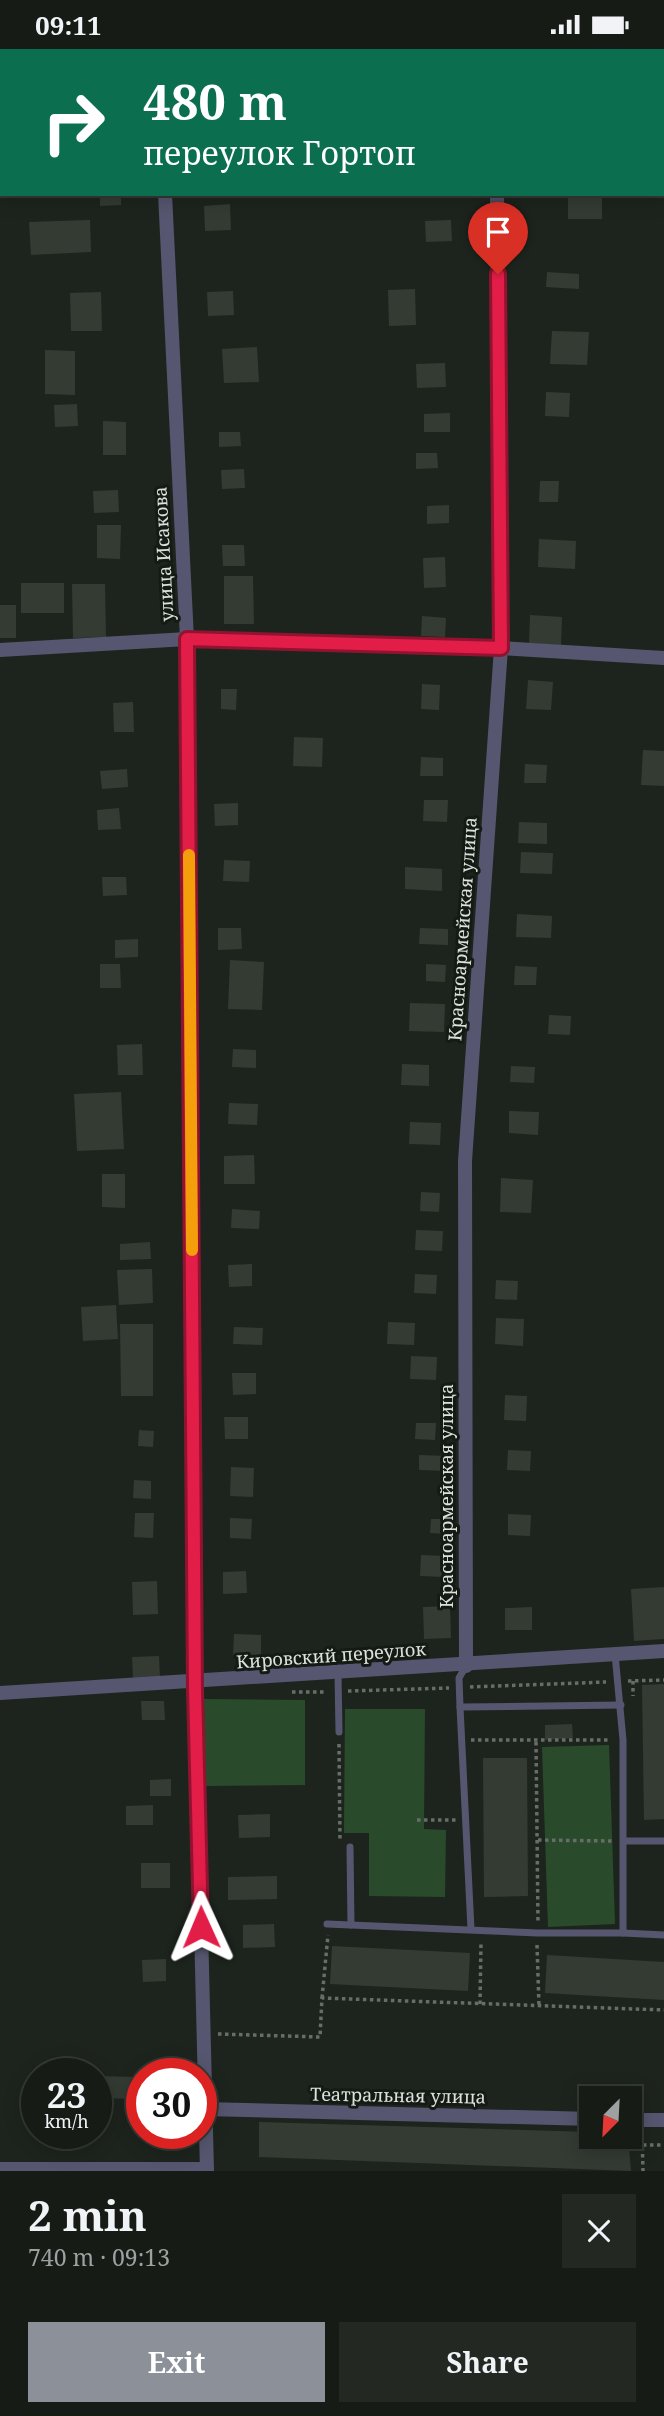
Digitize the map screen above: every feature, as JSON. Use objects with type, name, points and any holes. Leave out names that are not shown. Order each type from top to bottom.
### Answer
[{"type":"street","name":"улица Исакова","points":[[165,196],[187,639],[195,1682],[203,2058]]},
{"type":"street","name":"Красноармейская улица","points":[[466,1666],[465,1161],[501,648],[497,196]]},
{"type":"street","points":[[0,650],[187,639],[501,648],[664,658]]},
{"type":"street","name":"Кировский переулок","points":[[0,1693],[466,1666],[664,1651]]},
{"type":"street","name":"Театральная улица","points":[[217,2109],[419,2110],[579,2118]]},
{"type":"street","points":[[642,2120],[664,2120]]},
{"type":"street","name":"улица Исакова","points":[[206,2149],[207,2170]]},
{"type":"street","points":[[0,2169],[207,2170]]},
{"type":"lane","points":[[615,1653],[623,1740],[623,1933]]},
{"type":"lane","points":[[466,1666],[459,1678],[471,1929]]},
{"type":"lane","points":[[338,1674],[339,1732]]},
{"type":"lane","points":[[460,1706],[621,1705]]},
{"type":"lane","points":[[624,1841],[664,1841]]},
{"type":"lane","points":[[350,1847],[351,1925]]},
{"type":"lane","points":[[327,1924],[538,1933],[664,1935]]},
{"type":"path","points":[[339,1732],[340,1847],[350,1847]]},
{"type":"path","points":[[461,1740],[623,1740]]},
{"type":"path","points":[[536,1742],[539,2006]]},
{"type":"path","points":[[417,1820],[465,1819]]},
{"type":"path","points":[[538,1840],[624,1841]]},
{"type":"path","points":[[203,2033],[320,2037],[326,1935]]},
{"type":"path","points":[[322,1998],[664,2010]]},
{"type":"path","points":[[642,2141],[643,2171]]},
{"type":"path","points":[[643,2145],[664,2145]]},
{"type":"green space","points":[[204,1699],[305,1700],[305,1785],[205,1786]]},
{"type":"green space","points":[[345,1709],[425,1709],[424,1829],[446,1830],[445,1897],[369,1896],[369,1833],[344,1833]]},
{"type":"green space","points":[[609,1745],[615,1924],[548,1927],[542,1747]]},
{"type":"building","points":[[100,196],[121,196],[121,205],[100,206]]},
{"type":"building","points":[[568,196],[602,196],[602,219],[568,219]]},
{"type":"building","points":[[230,204],[231,230],[205,231],[204,206]]},
{"type":"building","points":[[90,220],[91,252],[31,255],[29,222]]},
{"type":"building","points":[[451,220],[452,241],[426,242],[425,221]]},
{"type":"building","points":[[547,272],[579,274],[579,289],[546,287]]},
{"type":"building","points":[[415,289],[416,325],[389,326],[388,290]]},
{"type":"building","points":[[233,291],[234,315],[208,316],[207,292]]},
{"type":"building","points":[[101,292],[102,331],[71,331],[70,293]]},
{"type":"building","points":[[552,331],[589,332],[587,365],[550,364]]},
{"type":"building","points":[[257,347],[259,382],[224,383],[222,349]]},
{"type":"building","points":[[45,350],[75,351],[75,395],[45,394]]},
{"type":"building","points":[[445,363],[446,387],[417,388],[416,364]]},
{"type":"building","points":[[546,392],[570,393],[569,417],[545,416]]},
{"type":"building","points":[[77,404],[78,426],[55,427],[54,405]]},
{"type":"building","points":[[450,413],[450,432],[424,432],[424,414]]},
{"type":"building","points":[[103,421],[126,422],[126,455],[103,455]]},
{"type":"building","points":[[219,432],[240,432],[241,446],[219,447]]},
{"type":"building","points":[[416,453],[437,453],[438,468],[416,469]]},
{"type":"building","points":[[244,469],[245,488],[222,489],[221,470]]},
{"type":"building","points":[[540,481],[559,481],[558,502],[539,502]]},
{"type":"building","points":[[118,490],[119,512],[94,513],[93,491]]},
{"type":"building","points":[[449,505],[449,523],[427,524],[427,506]]},
{"type":"building","points":[[97,525],[121,525],[120,559],[97,558]]},
{"type":"building","points":[[539,539],[576,541],[575,569],[538,567]]},
{"type":"building","points":[[222,545],[244,545],[245,566],[223,566]]},
{"type":"building","points":[[445,557],[446,587],[424,588],[423,558]]},
{"type":"building","points":[[224,576],[253,576],[254,624],[224,624]]},
{"type":"building","points":[[21,583],[64,583],[64,613],[21,613]]},
{"type":"building","points":[[72,584],[105,584],[106,637],[73,638]]},
{"type":"building","points":[[0,605],[16,605],[16,638],[0,638]]},
{"type":"building","points":[[530,615],[562,617],[561,645],[529,643]]},
{"type":"building","points":[[422,616],[446,618],[445,637],[421,636]]},
{"type":"building","points":[[528,680],[553,682],[551,710],[526,709]]},
{"type":"building","points":[[422,684],[440,685],[439,710],[421,709]]},
{"type":"building","points":[[221,689],[237,689],[236,710],[221,709]]},
{"type":"building","points":[[133,702],[134,732],[114,732],[113,703]]},
{"type":"building","points":[[294,737],[323,738],[322,767],[293,766]]},
{"type":"building","points":[[643,750],[664,751],[664,786],[641,785]]},
{"type":"building","points":[[421,757],[443,758],[443,776],[420,776]]},
{"type":"building","points":[[525,764],[547,765],[546,783],[524,783]]},
{"type":"building","points":[[127,769],[128,787],[102,789],[100,771]]},
{"type":"building","points":[[424,800],[448,800],[447,822],[423,821]]},
{"type":"building","points":[[238,803],[238,825],[215,826],[214,804]]},
{"type":"building","points":[[119,808],[121,829],[98,830],[97,810]]},
{"type":"building","points":[[519,822],[547,823],[547,844],[518,843]]},
{"type":"building","points":[[521,852],[553,853],[552,874],[520,873]]},
{"type":"building","points":[[224,860],[250,861],[249,882],[223,881]]},
{"type":"building","points":[[405,867],[442,869],[442,891],[405,889]]},
{"type":"building","points":[[102,877],[126,877],[127,895],[103,896]]},
{"type":"building","points":[[517,914],[552,916],[551,938],[516,937]]},
{"type":"building","points":[[218,928],[241,928],[242,949],[218,950]]},
{"type":"building","points":[[420,928],[448,929],[448,945],[419,944]]},
{"type":"building","points":[[138,939],[138,957],[115,958],[115,940]]},
{"type":"building","points":[[230,960],[264,962],[262,1010],[228,1009]]},
{"type":"building","points":[[100,964],[120,964],[121,988],[100,988]]},
{"type":"building","points":[[426,964],[446,965],[445,982],[426,981]]},
{"type":"building","points":[[515,966],[537,967],[536,985],[514,985]]},
{"type":"building","points":[[410,1003],[445,1004],[444,1032],[409,1031]]},
{"type":"building","points":[[549,1015],[571,1016],[570,1035],[548,1034]]},
{"type":"building","points":[[142,1044],[143,1075],[118,1075],[117,1045]]},
{"type":"building","points":[[233,1049],[256,1050],[256,1068],[232,1067]]},
{"type":"building","points":[[402,1064],[429,1065],[429,1086],[401,1085]]},
{"type":"building","points":[[511,1066],[535,1067],[534,1083],[510,1082]]},
{"type":"building","points":[[121,1092],[124,1149],[77,1151],[74,1094]]},
{"type":"building","points":[[229,1103],[258,1104],[257,1125],[228,1124]]},
{"type":"building","points":[[509,1111],[539,1112],[538,1135],[509,1133]]},
{"type":"building","points":[[410,1122],[441,1123],[440,1145],[409,1144]]},
{"type":"building","points":[[254,1155],[255,1184],[224,1184],[224,1156]]},
{"type":"building","points":[[102,1174],[125,1174],[125,1208],[102,1207]]},
{"type":"building","points":[[501,1178],[533,1180],[531,1213],[500,1212]]},
{"type":"building","points":[[421,1192],[440,1193],[439,1212],[420,1211]]},
{"type":"building","points":[[232,1209],[260,1211],[259,1229],[231,1228]]},
{"type":"building","points":[[416,1230],[443,1231],[442,1251],[415,1250]]},
{"type":"building","points":[[150,1242],[151,1259],[120,1260],[120,1244]]},
{"type":"building","points":[[252,1264],[252,1286],[229,1287],[228,1265]]},
{"type":"building","points":[[152,1269],[153,1303],[119,1305],[117,1270]]},
{"type":"building","points":[[415,1274],[437,1275],[436,1294],[414,1293]]},
{"type":"building","points":[[496,1280],[518,1281],[517,1300],[495,1299]]},
{"type":"building","points":[[116,1305],[118,1339],[83,1341],[81,1307]]},
{"type":"building","points":[[496,1318],[524,1319],[523,1346],[495,1344]]},
{"type":"building","points":[[388,1322],[415,1323],[414,1345],[387,1344]]},
{"type":"building","points":[[120,1324],[153,1324],[153,1396],[121,1396]]},
{"type":"building","points":[[234,1327],[263,1328],[262,1345],[233,1344]]},
{"type":"building","points":[[411,1356],[437,1357],[436,1380],[410,1379]]},
{"type":"building","points":[[232,1373],[256,1373],[256,1394],[233,1395]]},
{"type":"building","points":[[505,1395],[527,1396],[526,1421],[504,1420]]},
{"type":"building","points":[[224,1417],[248,1417],[248,1439],[225,1439]]},
{"type":"building","points":[[416,1423],[436,1423],[435,1440],[415,1439]]},
{"type":"building","points":[[139,1430],[154,1431],[153,1447],[138,1446]]},
{"type":"building","points":[[508,1450],[531,1451],[530,1471],[507,1470]]},
{"type":"building","points":[[419,1455],[446,1456],[445,1471],[419,1470]]},
{"type":"building","points":[[231,1467],[254,1468],[253,1497],[230,1496]]},
{"type":"building","points":[[134,1480],[151,1481],[151,1499],[133,1498]]},
{"type":"building","points":[[135,1513],[154,1513],[153,1538],[134,1537]]},
{"type":"building","points":[[508,1514],[531,1515],[530,1536],[508,1535]]},
{"type":"building","points":[[230,1518],[252,1519],[251,1539],[230,1538]]},
{"type":"building","points":[[431,1519],[448,1519],[448,1534],[430,1533]]},
{"type":"building","points":[[421,1555],[445,1556],[445,1577],[420,1576]]},
{"type":"building","points":[[246,1571],[247,1593],[223,1594],[223,1572]]},
{"type":"building","points":[[157,1581],[158,1614],[133,1615],[132,1582]]},
{"type":"building","points":[[664,1587],[664,1639],[634,1641],[631,1589]]},
{"type":"building","points":[[450,1606],[451,1638],[424,1639],[423,1607]]},
{"type":"building","points":[[532,1607],[532,1630],[505,1630],[505,1608]]},
{"type":"building","points":[[234,1634],[261,1635],[261,1656],[233,1655]]},
{"type":"building","points":[[159,1656],[160,1677],[133,1678],[132,1657]]},
{"type":"building","points":[[664,1684],[664,1819],[644,1820],[642,1685]]},
{"type":"building","points":[[141,1701],[164,1701],[165,1720],[142,1720]]},
{"type":"building","points":[[572,1724],[573,1738],[545,1740],[545,1725]]},
{"type":"building","points":[[483,1758],[527,1758],[528,1896],[484,1897]]},
{"type":"building","points":[[171,1779],[171,1796],[150,1796],[150,1780]]},
{"type":"building","points":[[153,1805],[153,1825],[126,1825],[126,1806]]},
{"type":"building","points":[[270,1814],[270,1837],[239,1838],[238,1815]]},
{"type":"building","points":[[141,1863],[170,1863],[170,1888],[141,1888]]},
{"type":"building","points":[[277,1876],[277,1899],[228,1900],[228,1877]]},
{"type":"building","points":[[274,1924],[275,1947],[243,1948],[243,1925]]},
{"type":"building","points":[[332,1946],[470,1953],[468,1991],[330,1984]]},
{"type":"building","points":[[547,1955],[664,1962],[664,2000],[545,1993]]},
{"type":"building","points":[[166,1959],[166,1981],[143,1982],[142,1960]]},
{"type":"building","points":[[112,2076],[126,2077],[126,2099],[112,2098]]},
{"type":"building","points":[[259,2122],[579,2132],[579,2149],[629,2149],[631,2171],[259,2157]]},
{"type":"slow traffic","points":[[189,855],[192,1250]]},
{"type":"route","points":[[201,1927],[195,1689],[187,639],[501,648],[498,274]]}]
